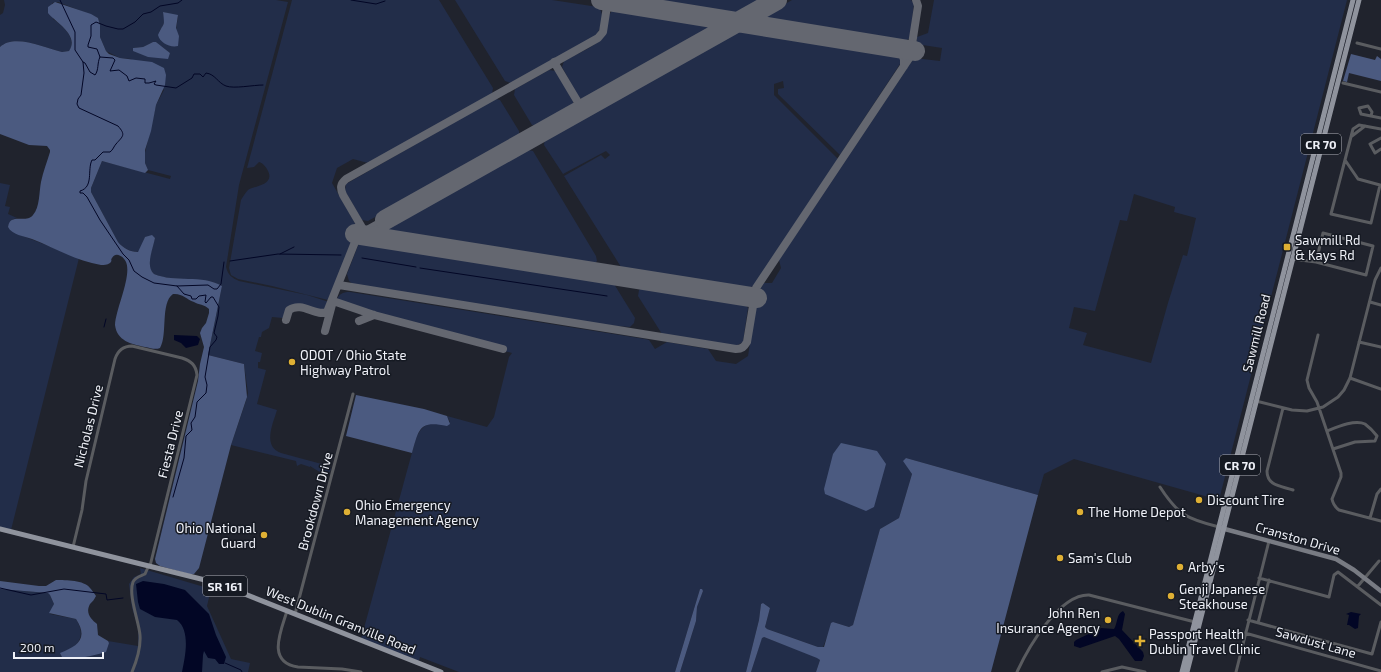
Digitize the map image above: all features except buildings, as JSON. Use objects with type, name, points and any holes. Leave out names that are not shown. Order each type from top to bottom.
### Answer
[{"type":"main road","name":"Sawmill Road","points":[[1188,672],[1221,528],[1353,0]]},
{"type":"main road","name":"Sawmill Road","points":[[1289,258],[1359,0]]},
{"type":"main road","name":"Sawmill Road","points":[[1182,672],[1221,528]]},
{"type":"main road","name":"West Dublin Granville Road","points":[[0,529],[217,582],[441,672]]},
{"type":"street","points":[[1357,43],[1381,49]]},
{"type":"street","points":[[1344,83],[1381,92]]},
{"type":"street","points":[[1371,116],[1381,118]]},
{"type":"street","points":[[1345,160],[1358,179],[1380,184],[1371,223],[1331,214],[1353,129],[1356,126],[1381,129],[1380,138],[1370,144],[1375,153],[1381,149]]},
{"type":"street","points":[[1289,258],[1316,262],[1366,275],[1373,246],[1323,233],[1316,262]]},
{"type":"street","points":[[1253,400],[1283,408],[1299,411],[1310,411],[1327,405],[1338,397],[1344,390],[1350,378],[1375,280],[1381,268]]},
{"type":"street","points":[[1370,302],[1381,305]]},
{"type":"street","points":[[1318,335],[1307,379],[1309,388],[1319,408],[1341,474],[1332,499],[1334,506],[1340,510],[1381,521]]},
{"type":"street","points":[[1360,342],[1381,347]]},
{"type":"street","name":"Nicholas Drive","points":[[73,547],[82,510],[86,481],[116,355],[122,349],[129,346],[158,352]]},
{"type":"street","name":"Fiesta Drive","points":[[150,566],[197,375],[196,368],[189,360],[158,352]]},
{"type":"street","points":[[1350,378],[1381,389]]},
{"type":"street","name":"Brookdown Drive","points":[[295,614],[353,394]]},
{"type":"street","points":[[1283,408],[1267,470],[1267,477],[1270,482],[1293,490]]},
{"type":"street","points":[[1327,431],[1347,424],[1362,424],[1366,425],[1376,434],[1377,438],[1375,441],[1355,442],[1333,449]]},
{"type":"street","points":[[1160,487],[1172,505],[1183,514],[1194,520],[1221,528]]},
{"type":"street","points":[[1370,518],[1377,494],[1381,489]]},
{"type":"street","name":"Cranston Drive","points":[[1221,528],[1336,559],[1366,578],[1381,591]]},
{"type":"street","points":[[1236,672],[1269,541]]},
{"type":"street","points":[[1358,586],[1379,561]]},
{"type":"street","points":[[132,672],[138,655],[140,638],[134,607],[132,584],[135,580],[146,574],[150,566]]},
{"type":"street","points":[[1259,578],[1329,597],[1334,575],[1338,572],[1381,605]]},
{"type":"street","points":[[1258,623],[1269,580]]},
{"type":"street","points":[[1018,672],[1051,617],[1060,608],[1082,596],[1089,595],[1195,622]]},
{"type":"street","points":[[287,610],[278,645],[280,655],[285,663],[298,667],[342,669],[360,672]]},
{"type":"street","points":[[1248,622],[1255,625],[1258,623],[1372,654],[1381,622]]},
{"type":"street","name":"Sawdust Lane","points":[[1245,633],[1381,671]]},
{"type":"street","points":[[1102,672],[1122,667],[1145,672]]},
{"type":"shaded area","points":[[4,0],[276,0],[288,2],[239,185],[226,267],[231,276],[239,281],[307,295],[329,302],[323,310],[294,304],[288,307],[283,318],[272,317],[269,328],[262,332],[261,337],[259,337],[255,351],[262,353],[260,362],[258,362],[258,368],[266,370],[257,404],[277,410],[270,434],[270,440],[275,450],[329,466],[331,469],[329,473],[301,464],[297,466],[296,461],[231,445],[248,393],[244,364],[208,355],[222,286],[206,281],[162,277],[154,274],[151,271],[150,262],[155,238],[145,237],[139,252],[124,248],[118,242],[91,192],[91,188],[102,161],[170,179],[171,176],[148,170],[144,157],[156,105],[164,90],[131,59],[120,58],[106,51],[100,37],[100,25],[98,18],[58,2],[52,3],[53,19],[61,25],[70,37],[72,42],[69,51],[62,52],[22,41],[13,41],[0,47],[0,15],[3,13],[5,5]],"holes":[[[163,12],[178,16],[176,30],[179,36],[159,32],[164,22]],[[156,42],[170,54],[133,48],[143,47]]]},
{"type":"shaded area","points":[[292,0],[439,0],[493,88],[492,94],[368,163],[353,159],[337,168],[332,183],[356,225],[344,264],[328,300],[238,279],[231,275],[229,268],[241,200],[248,190],[263,184],[269,179],[268,171],[264,165],[259,162],[254,167],[247,168]]},
{"type":"shaded area","points":[[455,0],[552,0],[598,7],[602,13],[602,22],[595,36],[511,83],[505,81]]},
{"type":"shaded area","points":[[641,0],[764,0],[739,14],[734,15]]},
{"type":"shaded area","points":[[792,0],[911,0],[914,3],[910,38],[904,42],[765,19],[765,16]]},
{"type":"shaded area","points":[[934,0],[1347,0],[1219,500],[1074,459],[1044,474],[1038,495],[906,458],[904,461],[912,474],[899,518],[880,529],[853,625],[849,627],[833,622],[823,647],[818,647],[767,629],[765,627],[770,608],[763,603],[761,604],[759,620],[746,672],[680,672],[696,621],[697,607],[703,591],[700,589],[675,672],[459,672],[420,657],[419,661],[361,639],[416,438],[419,432],[426,425],[450,422],[447,416],[487,427],[494,417],[509,357],[512,353],[339,304],[336,301],[340,295],[350,292],[645,339],[649,340],[655,349],[667,342],[708,349],[716,361],[736,364],[748,356],[758,292],[764,283],[772,283],[781,268],[779,260],[914,58],[940,61],[942,48],[916,44],[917,37],[928,33]],"holes":[[[1134,194],[1175,207],[1174,212],[1196,218],[1187,256],[1183,255],[1151,363],[1083,345],[1087,333],[1069,328],[1074,307],[1095,311],[1120,220],[1127,221]]]},
{"type":"shaded area","points":[[55,2],[91,14],[98,18],[100,25],[100,37],[106,51],[109,54],[120,58],[152,62],[164,68],[166,75],[165,85],[156,105],[151,131],[145,150],[145,163],[148,170],[145,173],[102,161],[91,188],[91,192],[118,242],[124,248],[138,252],[145,237],[152,235],[155,238],[150,262],[151,271],[154,274],[162,277],[206,280],[222,286],[208,355],[244,364],[247,397],[231,445],[199,568],[194,574],[160,566],[156,563],[155,559],[198,381],[204,347],[200,333],[206,323],[209,309],[181,295],[173,294],[169,298],[165,312],[164,335],[160,348],[153,349],[130,343],[119,335],[115,325],[127,275],[126,262],[124,258],[116,255],[108,264],[101,265],[92,263],[32,239],[15,234],[8,227],[12,220],[26,219],[35,212],[38,204],[40,186],[50,150],[47,146],[29,145],[0,134],[0,47],[13,41],[22,41],[62,52],[69,51],[72,45],[69,34],[48,13],[48,7]]},
{"type":"shaded area","points":[[614,9],[711,25],[710,30],[585,100],[579,98],[562,67],[564,61],[602,39],[609,15]]},
{"type":"shaded area","points":[[163,12],[178,15],[176,28],[179,36],[178,46],[166,44],[159,38],[158,35],[164,24]]},
{"type":"shaded area","points":[[738,30],[898,55],[902,61],[840,155],[778,94],[778,89],[784,88],[783,81],[774,84],[774,95],[838,159],[754,286],[745,289],[626,270],[621,267],[564,176],[601,155],[605,159],[610,155],[606,151],[563,174],[544,145],[545,138]]},
{"type":"shaded area","points":[[156,42],[170,53],[168,59],[148,57],[133,51],[133,48],[143,47]]},
{"type":"shaded area","points":[[1351,54],[1375,60],[1377,56],[1381,59],[1381,81],[1349,73],[1347,82],[1343,81]]},
{"type":"shaded area","points":[[549,70],[556,71],[573,101],[573,105],[571,108],[539,126],[532,125],[514,95],[515,89]]},
{"type":"shaded area","points":[[495,99],[500,100],[519,131],[519,137],[368,221],[362,220],[345,191],[346,184]]},
{"type":"shaded area","points":[[523,149],[533,151],[596,256],[597,261],[594,264],[386,231],[387,227]]},
{"type":"shaded area","points":[[0,183],[10,185],[5,206],[10,207],[8,214],[17,218],[9,223],[8,227],[18,234],[79,258],[11,530],[0,527]]},
{"type":"shaded area","points":[[363,242],[609,281],[614,284],[635,318],[634,323],[630,327],[605,325],[354,285],[349,281],[347,274],[359,243]]},
{"type":"shaded area","points":[[643,287],[745,304],[748,308],[743,342],[736,346],[662,334],[638,296],[639,290]]},
{"type":"shaded area","points":[[174,335],[197,336],[200,339],[198,345],[186,348],[181,343],[174,340]]},
{"type":"shaded area","points":[[356,395],[424,409],[447,416],[450,424],[447,426],[431,424],[422,428],[416,438],[412,453],[346,436]]},
{"type":"shaded area","points":[[841,443],[877,451],[886,464],[874,507],[866,511],[825,494],[824,489],[833,454]]},
{"type":"shaded area","points":[[906,458],[1038,495],[991,672],[816,672],[820,660],[764,637],[762,638],[751,672],[746,672],[759,620],[761,604],[763,603],[770,608],[765,627],[767,629],[818,647],[824,647],[831,623],[833,622],[849,627],[853,625],[880,529],[899,518],[912,474],[903,461]]},
{"type":"shaded area","points":[[140,568],[211,589],[207,606],[231,659],[250,663],[248,672],[0,672],[0,589],[48,593],[54,604],[50,614],[76,619],[80,627],[80,639],[72,648],[109,643],[108,641],[138,646],[138,627],[132,608],[129,584],[134,577],[141,574]]},
{"type":"shaded area","points":[[56,580],[84,583],[94,593],[96,596],[90,604],[88,613],[97,624],[98,635],[109,643],[106,652],[79,658],[62,657],[60,653],[72,648],[81,637],[80,626],[76,619],[49,613],[54,604],[48,593],[0,589],[0,581],[46,586]]},
{"type":"shaded area","points":[[143,581],[164,584],[185,590],[209,614],[216,635],[226,657],[224,664],[219,664],[215,659],[208,658],[204,651],[202,672],[182,672],[186,644],[184,631],[177,620],[155,617],[140,609],[136,584]]},
{"type":"shaded area","points":[[700,589],[703,591],[697,607],[696,621],[680,672],[675,672]]},
{"type":"shaded area","points":[[1123,611],[1125,614],[1122,630],[1143,652],[1144,656],[1142,661],[1135,661],[1119,639],[1115,636],[1080,648],[1074,646],[1074,642],[1076,640],[1101,628],[1114,629],[1119,614]]},
{"type":"shaded area","points":[[1351,612],[1361,614],[1359,616],[1358,628],[1355,629],[1347,625],[1349,615],[1346,614]]},
{"type":"shaded area","points":[[762,637],[817,657],[820,660],[816,672],[751,672]]},
{"type":"waterway","points":[[60,0],[75,32],[75,50],[83,62],[84,73],[81,95],[77,104],[79,108],[118,126],[123,134],[110,152],[103,152],[95,160],[92,160],[89,182],[87,186],[80,191],[80,193],[83,193],[87,197],[100,220],[123,254],[129,260],[134,271],[154,283],[177,286],[208,285],[214,289],[217,289],[221,284],[224,262]]},
{"type":"waterway","points":[[83,62],[90,72],[95,75],[100,57],[97,49],[88,47],[91,36],[91,25],[96,22],[106,26],[123,29],[135,22],[143,14],[151,12],[160,6],[178,3],[182,0]]},
{"type":"waterway","points":[[351,0],[376,4],[385,1]]},
{"type":"waterway","points":[[100,57],[113,58],[115,60],[110,71],[119,70],[127,76],[129,81],[136,78],[145,79],[145,83],[156,81],[154,84],[156,85],[176,88],[192,78],[194,74],[200,74],[203,77],[206,73],[212,75],[223,85],[229,87],[263,85]]},
{"type":"waterway","points":[[280,254],[294,247]]},
{"type":"waterway","points":[[230,261],[278,254],[341,255]]},
{"type":"waterway","points":[[362,258],[416,267]]},
{"type":"waterway","points":[[420,268],[607,296]]},
{"type":"waterway","points":[[173,497],[184,458],[186,436],[192,430],[191,423],[195,417],[197,402],[206,393],[207,385],[205,377],[210,347],[217,337],[214,333],[219,307],[213,297],[211,297],[206,303],[206,295],[192,299],[191,296],[184,294],[177,286]]},
{"type":"waterway","points":[[104,327],[106,319]]},
{"type":"waterway","points":[[0,588],[31,595],[64,589],[106,594],[107,600],[123,598]]},
{"type":"waterway","points":[[225,663],[241,670],[242,672]]},
{"type":"taxiway","points":[[367,236],[341,190],[341,186],[346,179],[598,38],[603,32],[608,0]]},
{"type":"taxiway","points":[[339,285],[736,349],[741,348],[747,342],[756,288],[910,57],[918,6],[916,0]]},
{"type":"taxiway","points":[[901,49],[904,66]]},
{"type":"taxiway","points":[[554,62],[582,109]]},
{"type":"taxiway","points":[[360,234],[385,220]]},
{"type":"taxiway","points":[[286,320],[289,310],[299,307],[318,313],[327,312],[361,227]]},
{"type":"taxiway","points":[[325,331],[333,301],[374,315],[503,349]]},
{"type":"taxiway","points":[[359,321],[374,315]]},
{"type":"runway","points":[[601,0],[915,51]]},
{"type":"runway","points":[[385,220],[777,0]]},
{"type":"runway","points":[[355,234],[757,298]]},
{"type":"place","name":"Sawmill Rd & Kays Rd","points":[[1287,247]]},
{"type":"place","name":"ODOT / Ohio State Highway Patrol","points":[[292,362]]},
{"type":"place","name":"Discount Tire","points":[[1199,500]]},
{"type":"place","name":"Ohio Emergency Management Agency","points":[[347,512]]},
{"type":"place","name":"The Home Depot","points":[[1080,512]]},
{"type":"place","name":"Ohio National Guard","points":[[264,535]]},
{"type":"place","name":"Sam's Club","points":[[1060,558]]},
{"type":"place","name":"Arby's","points":[[1180,567]]},
{"type":"place","name":"Genji Japanese Steakhouse","points":[[1171,596]]},
{"type":"place","name":"John Ren Insurance Agency","points":[[1108,620]]},
{"type":"place","name":"Passport Health Dublin Travel Clinic","points":[[1140,641]]}]
